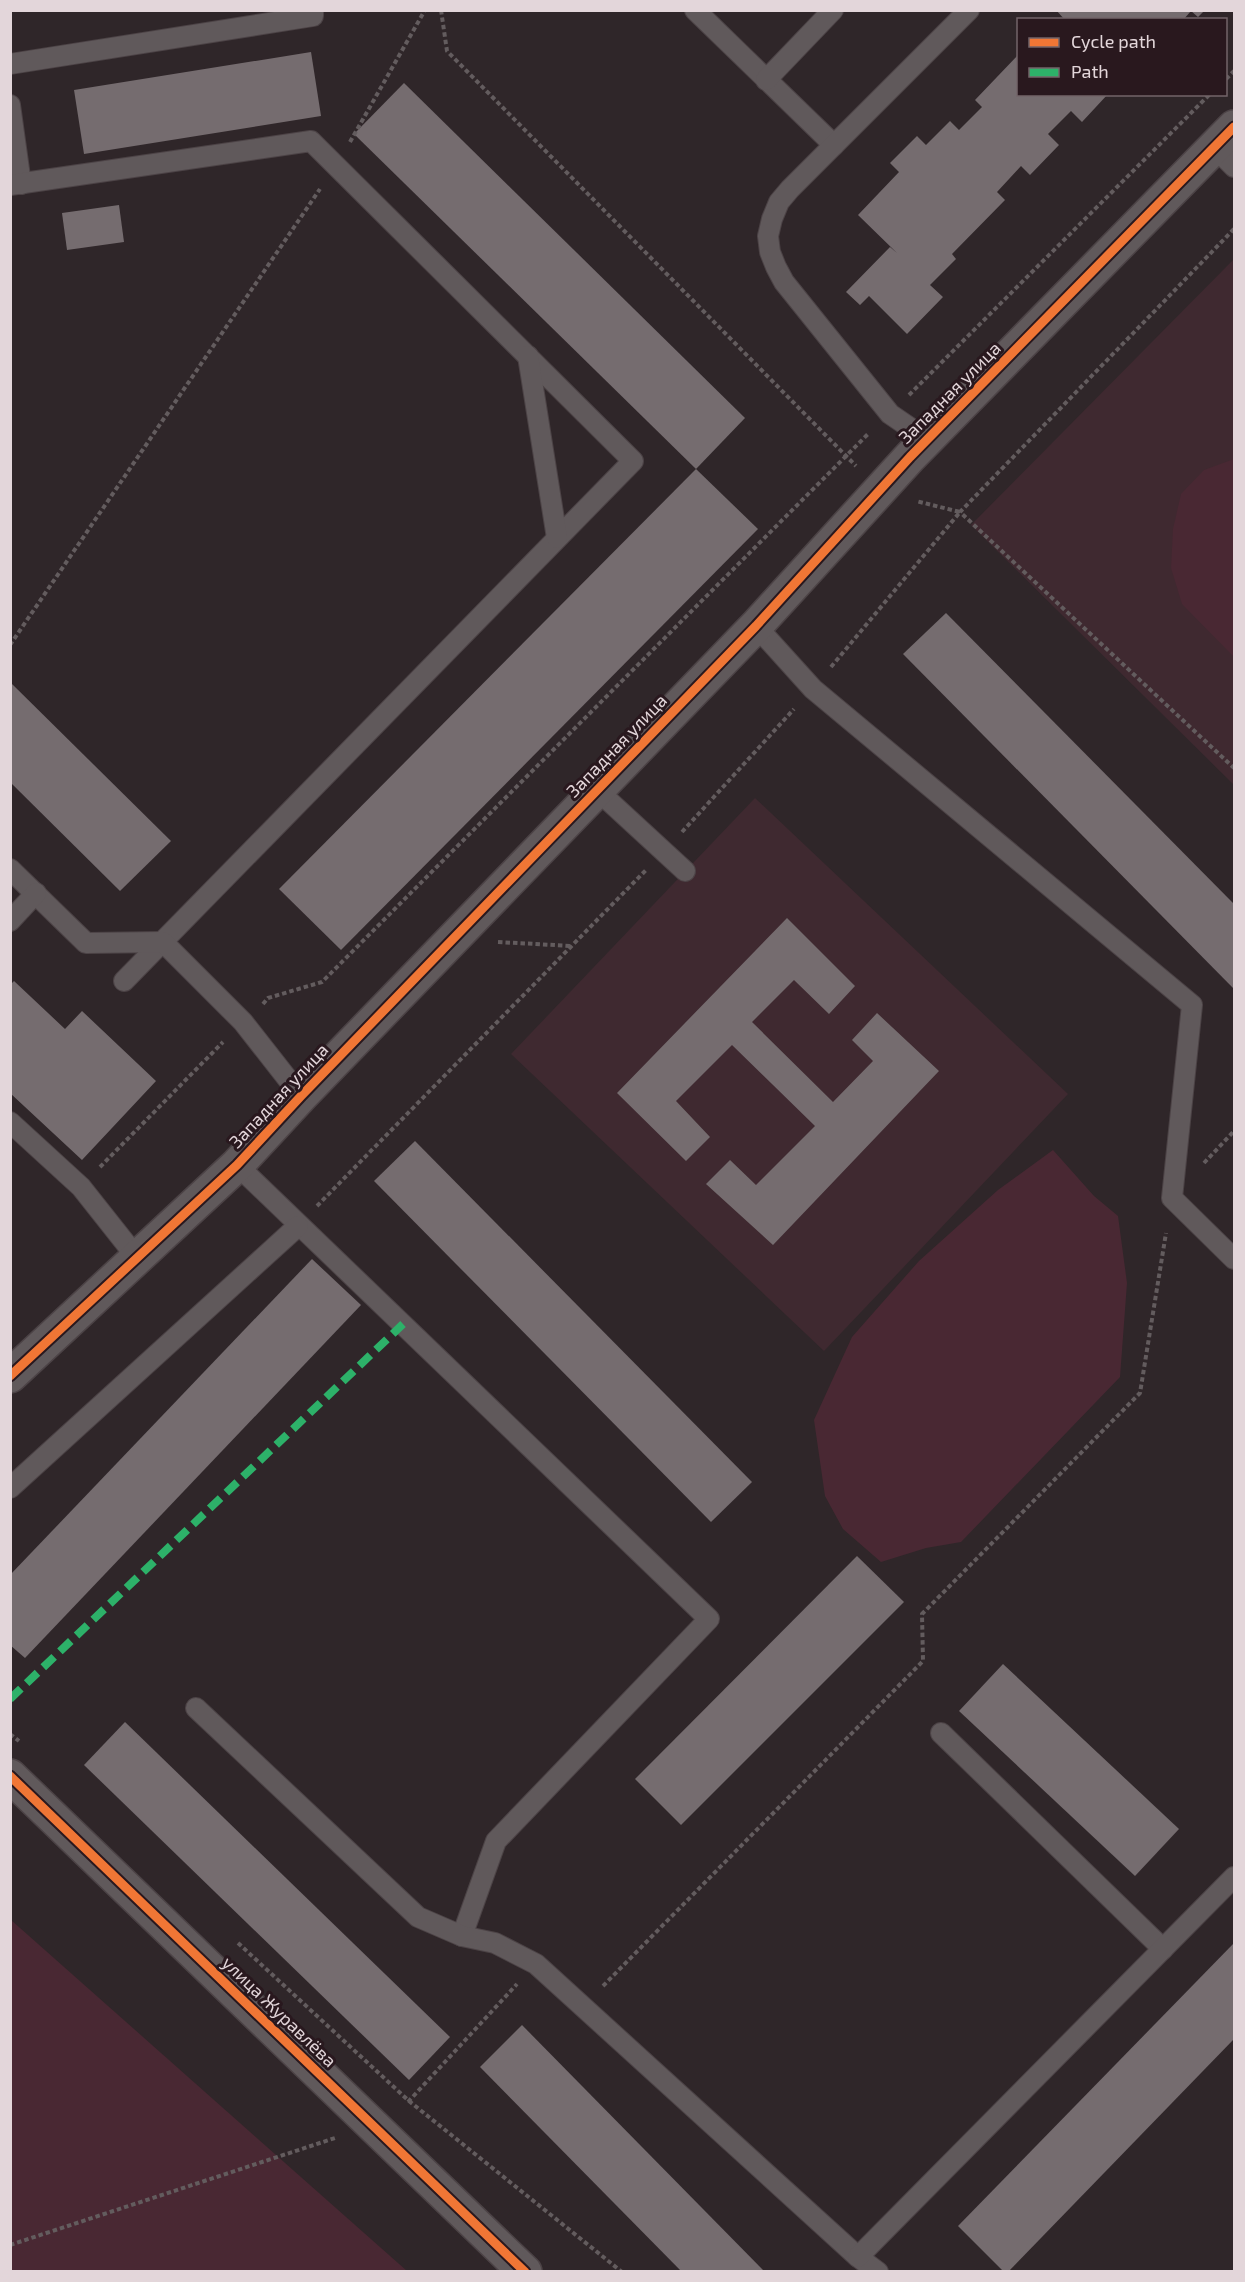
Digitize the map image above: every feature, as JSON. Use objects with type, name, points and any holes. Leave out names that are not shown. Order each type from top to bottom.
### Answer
[{"type":"street","name":"Западная улица","points":[[10,1376],[237,1165],[756,626],[928,440],[1228,147]]},
{"type":"street","name":"улица Журавлёва","points":[[10,1776],[525,2271]]},
{"type":"lane","points":[[10,64],[313,16],[313,10]]},
{"type":"lane","points":[[694,10],[834,145]]},
{"type":"lane","points":[[766,80],[832,10]]},
{"type":"lane","points":[[928,440],[890,414],[784,282],[770,252],[768,236],[779,202],[969,10]]},
{"type":"lane","points":[[10,105],[16,185],[311,141],[633,461],[124,981]]},
{"type":"lane","points":[[528,356],[557,538]]},
{"type":"lane","points":[[756,626],[813,688],[1192,1005],[1172,1198],[1234,1259]]},
{"type":"lane","points":[[597,790],[685,871]]},
{"type":"lane","points":[[10,869],[86,943],[163,942],[243,1022],[301,1096]]},
{"type":"lane","points":[[10,921],[36,893]]},
{"type":"lane","points":[[10,1122],[81,1187],[138,1258]]},
{"type":"lane","points":[[237,1165],[709,1619],[496,1841],[462,1936]]},
{"type":"lane","points":[[10,1488],[298,1226]]},
{"type":"lane","points":[[196,1708],[418,1917],[462,1936],[495,1943],[536,1964],[858,2257],[878,2271]]},
{"type":"lane","points":[[941,1733],[1163,1949]]},
{"type":"lane","points":[[858,2257],[1234,1877]]},
{"type":"path","points":[[10,645],[336,166],[425,10]]},
{"type":"path","points":[[441,10],[447,51],[847,455],[879,493],[960,512],[1234,768]]},
{"type":"path","points":[[81,1187],[268,998],[322,982],[1208,96]]},
{"type":"path","points":[[298,1226],[664,852],[813,688],[960,512],[1234,229]]},
{"type":"path","points":[[453,939],[573,946]]},
{"type":"path","points":[[583,2006],[923,1662],[922,1614],[1140,1393],[1172,1198],[1234,1131]]},
{"type":"path","points":[[10,2245],[374,2125],[409,2101],[536,1964]]},
{"type":"path","points":[[409,2101],[622,2271]]},
{"type":"shaded area","points":[[1234,259],[1234,785],[971,525]]},
{"type":"shaded area","points":[[1234,459],[1234,657],[1182,604],[1171,568],[1173,529],[1181,494],[1204,470]]},
{"type":"shaded area","points":[[755,798],[1068,1094],[824,1351],[511,1054]]},
{"type":"shaded area","points":[[1053,1150],[1094,1196],[1118,1216],[1127,1283],[1120,1377],[961,1542],[926,1548],[881,1562],[843,1529],[825,1496],[814,1420],[852,1337],[919,1261],[998,1190]]},
{"type":"shaded area","points":[[11,1920],[407,2271],[11,2271]]},
{"type":"building","points":[[1056,10],[1205,10],[1198,17],[1191,11],[1185,18],[1063,18]]},
{"type":"building","points":[[311,52],[321,116],[84,154],[74,90]]},
{"type":"building","points":[[1017,56],[1017,96],[1106,96],[1082,122],[1071,111],[1048,134],[1059,145],[1030,175],[1021,166],[997,192],[1005,200],[952,254],[956,259],[930,285],[943,297],[907,334],[869,296],[860,305],[846,292],[890,247],[897,253],[858,215],[899,172],[890,163],[917,136],[926,145],[950,121],[959,130],[982,107],[975,100]]},
{"type":"building","points":[[404,83],[745,418],[696,469],[354,134]]},
{"type":"building","points":[[119,205],[124,242],[67,250],[62,213]]},
{"type":"building","points":[[696,469],[758,529],[341,950],[279,889]]},
{"type":"building","points":[[946,613],[1234,904],[1234,989],[903,654]]},
{"type":"building","points":[[10,682],[171,841],[120,891],[10,782]]},
{"type":"building","points":[[787,918],[855,986],[829,1014],[794,980],[752,1022],[833,1102],[873,1061],[852,1040],[877,1013],[939,1071],[773,1245],[706,1184],[730,1160],[756,1185],[815,1126],[732,1045],[676,1101],[710,1137],[686,1161],[617,1093]]},
{"type":"building","points":[[14,981],[65,1029],[82,1011],[156,1081],[82,1160],[10,1093],[10,985]]},
{"type":"building","points":[[415,1141],[752,1482],[711,1522],[374,1181]]},
{"type":"building","points":[[312,1259],[361,1305],[25,1658],[10,1645],[10,1575]]},
{"type":"building","points":[[857,1556],[904,1602],[681,1825],[635,1779]]},
{"type":"building","points":[[1003,1664],[1179,1829],[1135,1876],[959,1711]]},
{"type":"building","points":[[125,1722],[450,2037],[409,2080],[84,1765]]},
{"type":"building","points":[[1234,1943],[1234,2039],[1008,2272],[1004,2272],[958,2226]]},
{"type":"building","points":[[522,2025],[765,2272],[682,2272],[480,2067]]},
{"type":"marked path","points":[[10,1699],[403,1324]]},
{"type":"cycle path","points":[[10,1376],[237,1165],[756,626],[910,457],[1234,127]]},
{"type":"cycle path","points":[[10,1776],[525,2272]]}]
